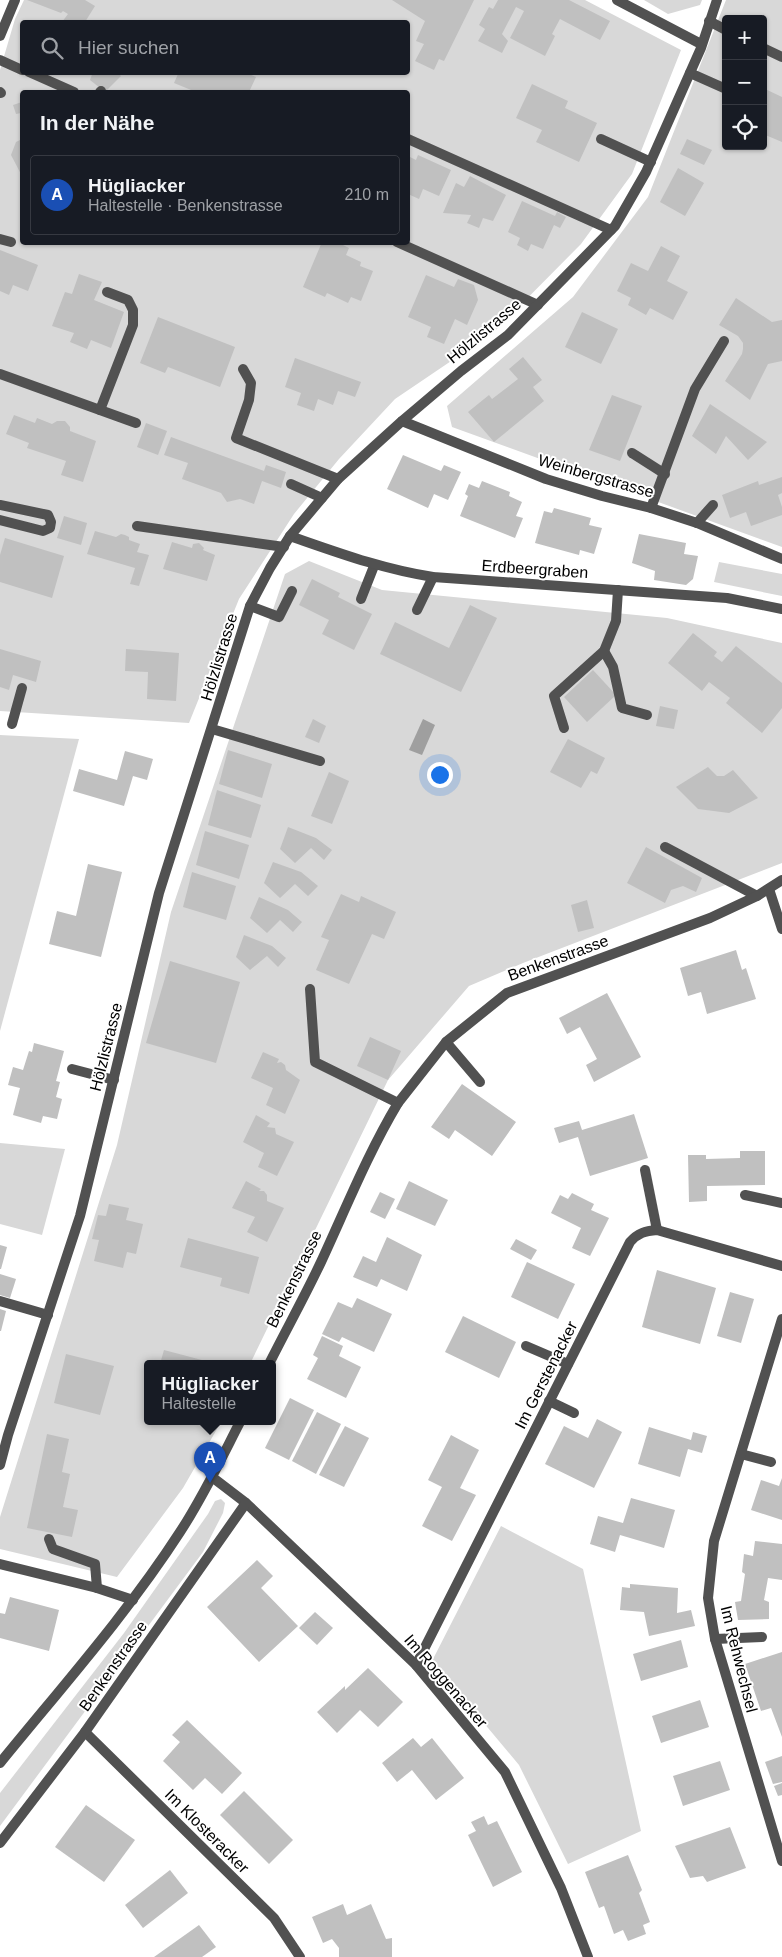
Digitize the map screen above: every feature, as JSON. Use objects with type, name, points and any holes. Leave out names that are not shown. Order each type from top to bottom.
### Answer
[{"type":"street","points":[[0,36],[15,0]]},
{"type":"street","points":[[616,0],[701,44]]},
{"type":"street","name":"Hölzlistrasse","points":[[0,1465],[8,1435],[80,1216],[159,893],[250,606],[290,536],[338,480],[402,421],[461,371],[508,335],[611,230],[651,162],[690,74],[717,0]]},
{"type":"street","points":[[709,21],[722,28]]},
{"type":"street","points":[[767,50],[782,57]]},
{"type":"street","points":[[0,60],[20,69]]},
{"type":"street","points":[[690,74],[722,87]]},
{"type":"street","points":[[36,75],[70,90]]},
{"type":"street","points":[[601,139],[651,162]]},
{"type":"street","points":[[410,140],[611,230]]},
{"type":"street","points":[[0,238],[11,242]]},
{"type":"street","points":[[404,245],[538,305]]},
{"type":"street","points":[[100,410],[133,318],[133,310],[128,300],[107,292]]},
{"type":"street","points":[[651,508],[695,389],[724,341]]},
{"type":"street","points":[[243,369],[251,383],[249,400],[236,438],[338,480]]},
{"type":"street","points":[[0,374],[136,423]]},
{"type":"street","name":"Weinbergstrasse","points":[[402,421],[546,479],[651,508],[697,523],[782,559]]},
{"type":"street","points":[[632,454],[665,474]]},
{"type":"street","points":[[291,484],[322,498]]},
{"type":"street","points":[[0,505],[48,515],[51,522],[50,528],[43,531],[0,520]]},
{"type":"street","points":[[697,523],[713,505]]},
{"type":"street","points":[[137,526],[284,547]]},
{"type":"street","name":"Erdbeergraben","points":[[290,536],[374,566],[433,577],[727,598],[782,609]]},
{"type":"street","points":[[361,599],[374,566]]},
{"type":"street","points":[[417,610],[433,577]]},
{"type":"street","points":[[564,728],[554,696],[604,651],[616,621],[618,590]]},
{"type":"street","points":[[250,606],[279,617],[292,591]]},
{"type":"street","points":[[604,651],[613,667],[622,708],[647,715]]},
{"type":"street","points":[[12,724],[22,688]]},
{"type":"street","points":[[212,729],[320,761]]},
{"type":"street","points":[[665,847],[757,896]]},
{"type":"street","name":"Benkenstrasse","points":[[271,1360],[320,1263],[364,1167],[398,1103],[446,1042],[507,993],[710,918],[757,896],[782,880]]},
{"type":"street","points":[[770,889],[782,929]]},
{"type":"street","points":[[310,989],[315,1062],[398,1103]]},
{"type":"street","points":[[446,1042],[480,1082]]},
{"type":"street","points":[[72,1069],[114,1080]]},
{"type":"street","points":[[645,1170],[657,1230],[782,1266]]},
{"type":"street","points":[[745,1195],[782,1203]]},
{"type":"street","name":"Im Gerstenacker","points":[[416,1665],[630,1242],[636,1235],[646,1231],[657,1230]]},
{"type":"street","points":[[0,1301],[48,1315]]},
{"type":"street","name":"Im Rehwechsel","points":[[782,1319],[714,1541],[708,1598],[715,1639],[782,1861]]},
{"type":"street","points":[[526,1346],[568,1364]]},
{"type":"street","points":[[549,1401],[574,1413]]},
{"type":"street","name":"Benkenstrasse","points":[[0,1763],[133,1600],[180,1532],[212,1477],[238,1425]]},
{"type":"street","points":[[741,1454],[771,1462]]},
{"type":"street","name":"Im Roggenacker","points":[[212,1477],[246,1503],[416,1665],[505,1772],[561,1888],[588,1957]]},
{"type":"street","name":"Benkenstrasse","points":[[0,1843],[85,1732],[246,1503]]},
{"type":"street","points":[[48,1539],[53,1549],[95,1564],[97,1588]]},
{"type":"street","points":[[0,1564],[97,1588],[133,1600]]},
{"type":"street","points":[[715,1639],[762,1637]]},
{"type":"street","name":"Im Klosteracker","points":[[85,1732],[274,1918],[300,1957]]},
{"type":"shaded area","points":[[24,0],[585,0],[681,50],[632,174],[581,244],[494,332],[395,399],[339,459],[294,514],[239,599],[189,723],[0,711],[0,70],[15,19]]},
{"type":"shaded area","points":[[644,0],[702,0],[700,5],[668,14]]},
{"type":"shaded area","points":[[726,0],[782,0],[782,547],[452,427],[447,406],[573,297],[648,197]]},
{"type":"shaded area","points":[[309,561],[382,590],[667,618],[782,643],[782,863],[523,963],[469,986],[388,1080],[252,1360],[144,1360],[144,1425],[219,1425],[183,1488],[117,1577],[0,1549],[0,1517],[117,1145],[171,912],[285,574]]},
{"type":"shaded area","points":[[719,562],[782,574],[782,596],[714,582]]},
{"type":"shaded area","points":[[423,719],[435,725],[422,755],[409,750]]},
{"type":"shaded area","points":[[0,735],[79,739],[0,1031]]},
{"type":"shaded area","points":[[0,1143],[65,1149],[42,1235],[0,1224]]},
{"type":"shaded area","points":[[221,1499],[225,1503],[223,1513],[203,1552],[0,1826],[0,1793],[124,1633],[208,1514],[215,1501]]},
{"type":"shaded area","points":[[501,1526],[583,1569],[641,1831],[568,1864],[519,1765],[432,1661]]},
{"type":"building","points":[[27,0],[85,0],[95,6],[86,20],[64,20],[68,14],[63,11],[61,13]]},
{"type":"building","points":[[392,0],[474,0],[444,61],[439,59],[434,70],[415,61],[424,44],[416,41],[425,21]]},
{"type":"building","points":[[498,0],[569,0],[610,21],[600,40],[560,19],[552,34],[555,36],[545,56],[510,38],[524,11],[516,7],[502,34],[508,41],[502,53],[478,41],[485,29],[479,25],[489,7],[493,9]]},
{"type":"building","points":[[92,75],[121,76],[107,90],[102,90],[90,80]]},
{"type":"building","points":[[178,75],[251,75],[256,77],[250,90],[191,90],[174,83]]},
{"type":"building","points":[[532,84],[568,101],[565,108],[597,123],[579,162],[536,142],[542,130],[516,118]]},
{"type":"building","points":[[767,90],[782,97],[782,142],[767,136]]},
{"type":"building","points":[[20,103],[20,113],[16,114],[13,105]]},
{"type":"building","points":[[687,139],[712,150],[704,165],[680,154]]},
{"type":"building","points":[[20,140],[20,172],[11,155],[16,142]]},
{"type":"building","points":[[418,155],[451,170],[439,196],[423,189],[419,199],[410,195],[410,157],[416,160]]},
{"type":"building","points":[[678,168],[704,183],[685,216],[660,202]]},
{"type":"building","points":[[470,176],[506,195],[493,221],[483,218],[479,228],[467,223],[471,215],[443,213],[456,183],[464,187]]},
{"type":"building","points":[[522,201],[555,216],[557,212],[566,217],[560,228],[554,225],[543,249],[531,244],[528,251],[517,245],[520,238],[508,232]]},
{"type":"building","points":[[321,245],[343,245],[349,248],[346,255],[361,262],[360,266],[373,271],[361,301],[351,297],[348,303],[327,293],[325,297],[303,287]]},
{"type":"building","points":[[661,246],[680,256],[667,281],[688,292],[673,320],[650,308],[646,315],[628,305],[631,298],[617,291],[631,263],[648,271]]},
{"type":"building","points":[[0,250],[38,265],[28,291],[13,285],[9,295],[0,291]]},
{"type":"building","points":[[79,274],[102,282],[94,300],[124,312],[111,348],[91,340],[87,349],[70,342],[74,333],[52,326],[65,292],[72,294]]},
{"type":"building","points":[[426,275],[454,287],[458,279],[474,285],[478,300],[467,325],[455,319],[444,344],[427,337],[431,327],[408,317]]},
{"type":"building","points":[[736,298],[772,322],[782,320],[782,361],[768,364],[750,400],[725,381],[742,354],[743,349],[743,343],[738,336],[719,325]]},
{"type":"building","points":[[582,312],[618,329],[601,364],[565,347]]},
{"type":"building","points":[[158,317],[235,347],[220,387],[168,367],[165,373],[140,363]]},
{"type":"building","points":[[523,357],[542,380],[533,387],[544,401],[494,442],[468,412],[489,395],[492,399],[518,379],[509,369]]},
{"type":"building","points":[[295,358],[361,382],[355,397],[338,391],[333,405],[318,399],[314,411],[297,405],[301,393],[285,387]]},
{"type":"building","points":[[612,395],[642,406],[620,461],[589,450]]},
{"type":"building","points":[[710,404],[767,442],[748,460],[726,436],[716,454],[692,436]]},
{"type":"building","points":[[14,415],[35,423],[37,418],[52,424],[57,421],[65,421],[70,427],[70,431],[96,441],[83,482],[61,475],[66,461],[27,448],[29,443],[6,434]]},
{"type":"building","points":[[146,423],[167,431],[158,455],[137,447]]},
{"type":"building","points":[[171,437],[264,471],[266,465],[286,472],[281,488],[262,481],[254,504],[240,499],[227,502],[221,493],[182,479],[188,463],[164,455]]},
{"type":"building","points":[[403,455],[441,471],[444,465],[461,472],[448,500],[434,494],[428,508],[387,489]]},
{"type":"building","points":[[782,477],[782,493],[778,495],[782,507],[782,515],[751,526],[746,512],[730,518],[722,495],[758,481],[759,485]]},
{"type":"building","points":[[482,481],[510,492],[509,496],[522,502],[516,516],[523,518],[515,538],[460,516],[468,496],[465,494],[469,484],[479,488]]},
{"type":"building","points":[[554,508],[591,518],[589,525],[602,528],[594,554],[580,550],[579,555],[535,543],[544,511],[552,513]]},
{"type":"building","points":[[64,516],[87,523],[81,545],[57,538]]},
{"type":"building","points":[[95,531],[116,537],[121,534],[125,535],[129,537],[129,540],[140,544],[137,552],[149,555],[139,586],[130,584],[135,568],[87,554]]},
{"type":"building","points":[[639,534],[686,543],[684,554],[698,556],[693,579],[686,585],[654,580],[655,571],[632,563]]},
{"type":"building","points":[[5,538],[64,556],[52,598],[0,582],[0,555]]},
{"type":"building","points":[[172,542],[192,548],[193,544],[199,543],[204,548],[203,550],[215,555],[207,581],[163,569]]},
{"type":"building","points":[[312,579],[340,593],[338,597],[372,614],[354,650],[322,634],[329,620],[299,605]]},
{"type":"building","points":[[470,605],[497,618],[461,692],[380,654],[395,622],[449,648]]},
{"type":"building","points":[[693,633],[717,652],[714,656],[722,662],[736,646],[782,683],[782,708],[762,733],[726,703],[730,698],[709,682],[702,691],[668,663]]},
{"type":"building","points":[[0,649],[41,661],[36,682],[13,675],[9,690],[0,687]]},
{"type":"building","points":[[126,649],[179,653],[176,701],[147,699],[148,672],[125,671]]},
{"type":"building","points":[[593,670],[616,695],[587,722],[564,697]]},
{"type":"building","points":[[660,706],[678,710],[674,729],[656,726]]},
{"type":"building","points":[[313,719],[326,726],[319,743],[305,737]]},
{"type":"building","points":[[568,739],[605,758],[597,774],[591,771],[581,788],[550,772]]},
{"type":"building","points":[[228,750],[272,764],[262,798],[219,784]]},
{"type":"building","points":[[125,751],[153,759],[147,780],[133,776],[124,806],[73,791],[79,769],[117,780]]},
{"type":"building","points":[[708,767],[717,776],[724,776],[733,770],[758,798],[729,813],[698,809],[676,787]]},
{"type":"building","points":[[329,772],[349,781],[332,824],[311,816]]},
{"type":"building","points":[[217,790],[261,805],[251,838],[208,825]]},
{"type":"building","points":[[288,827],[316,838],[332,850],[324,860],[311,848],[295,863],[280,849]]},
{"type":"building","points":[[205,831],[249,845],[239,879],[196,865]]},
{"type":"building","points":[[646,847],[702,878],[696,892],[683,886],[671,890],[665,903],[627,883]]},
{"type":"building","points":[[273,862],[301,872],[318,886],[308,896],[295,884],[280,898],[264,883]]},
{"type":"building","points":[[88,864],[122,872],[101,957],[49,944],[57,911],[76,916]]},
{"type":"building","points":[[192,872],[236,886],[226,920],[183,907]]},
{"type":"building","points":[[341,894],[359,902],[361,896],[396,912],[384,939],[372,934],[349,984],[316,970],[329,940],[321,937]]},
{"type":"building","points":[[259,897],[288,910],[302,922],[293,932],[280,920],[267,933],[250,918]]},
{"type":"building","points":[[587,900],[594,928],[578,932],[571,905]]},
{"type":"building","points":[[244,935],[272,946],[286,958],[278,967],[267,956],[250,970],[236,957]]},
{"type":"building","points":[[736,950],[742,970],[746,968],[756,999],[707,1014],[701,992],[688,996],[680,968]]},
{"type":"building","points":[[170,961],[240,982],[216,1063],[146,1043]]},
{"type":"building","points":[[607,993],[641,1057],[594,1082],[586,1065],[597,1059],[580,1027],[567,1034],[559,1018]]},
{"type":"building","points":[[370,1037],[401,1051],[388,1080],[357,1066]]},
{"type":"building","points":[[34,1043],[64,1051],[56,1081],[60,1082],[56,1097],[62,1099],[57,1119],[43,1116],[41,1123],[13,1115],[20,1088],[8,1085],[13,1067],[23,1070],[29,1051],[32,1052]]},
{"type":"building","points":[[263,1052],[279,1059],[277,1063],[281,1062],[285,1065],[286,1070],[300,1080],[285,1114],[266,1105],[273,1088],[251,1078]]},
{"type":"building","points":[[462,1084],[516,1122],[492,1156],[455,1130],[449,1139],[431,1127]]},
{"type":"building","points":[[634,1114],[648,1158],[590,1176],[578,1137],[559,1143],[554,1128],[579,1121],[582,1130]]},
{"type":"building","points":[[256,1115],[270,1123],[267,1127],[275,1128],[276,1134],[294,1142],[277,1176],[258,1167],[264,1153],[243,1142]]},
{"type":"building","points":[[740,1151],[765,1151],[765,1185],[707,1186],[707,1201],[689,1202],[688,1155],[706,1155],[706,1159],[740,1158]]},
{"type":"building","points":[[246,1181],[261,1189],[259,1191],[264,1191],[267,1195],[267,1201],[284,1208],[267,1242],[247,1232],[255,1217],[232,1208]]},
{"type":"building","points":[[409,1181],[448,1200],[435,1226],[396,1209]]},
{"type":"building","points":[[380,1192],[395,1199],[385,1219],[370,1212]]},
{"type":"building","points":[[572,1193],[594,1204],[591,1210],[609,1218],[590,1256],[572,1248],[581,1228],[551,1213],[560,1195],[568,1199]]},
{"type":"building","points":[[109,1204],[129,1208],[126,1220],[143,1224],[136,1254],[127,1252],[123,1268],[94,1261],[99,1240],[92,1239],[98,1215],[106,1216]]},
{"type":"building","points":[[387,1237],[422,1255],[407,1291],[381,1279],[377,1287],[353,1277],[363,1256],[376,1262]]},
{"type":"building","points":[[188,1238],[259,1257],[249,1294],[220,1286],[222,1278],[180,1267]]},
{"type":"building","points":[[516,1239],[537,1250],[531,1260],[510,1249]]},
{"type":"building","points":[[0,1245],[7,1247],[1,1269],[0,1269]]},
{"type":"building","points":[[527,1262],[575,1284],[558,1319],[511,1297]]},
{"type":"building","points":[[657,1270],[716,1288],[700,1344],[642,1327]]},
{"type":"building","points":[[0,1274],[16,1279],[10,1298],[0,1295]]},
{"type":"building","points":[[730,1292],[754,1299],[741,1343],[717,1336]]},
{"type":"building","points":[[357,1298],[392,1314],[374,1352],[342,1337],[339,1342],[322,1334],[338,1302],[352,1308]]},
{"type":"building","points":[[0,1309],[6,1311],[1,1331],[0,1331]]},
{"type":"building","points":[[463,1316],[516,1342],[499,1378],[445,1352]]},
{"type":"building","points":[[322,1336],[343,1346],[339,1356],[361,1367],[346,1398],[307,1379],[318,1358],[313,1355]]},
{"type":"building","points":[[164,1350],[202,1360],[161,1360]]},
{"type":"building","points":[[66,1354],[114,1366],[100,1415],[54,1403]]},
{"type":"building","points":[[290,1398],[314,1410],[289,1460],[265,1448]]},
{"type":"building","points":[[317,1412],[341,1424],[316,1474],[292,1461]]},
{"type":"building","points":[[597,1419],[622,1432],[594,1488],[545,1464],[564,1426],[588,1438]]},
{"type":"building","points":[[345,1426],[369,1438],[344,1487],[319,1475]]},
{"type":"building","points":[[649,1427],[691,1440],[693,1432],[707,1436],[702,1453],[688,1449],[680,1477],[638,1464]]},
{"type":"building","points":[[47,1434],[69,1439],[62,1472],[70,1474],[63,1507],[78,1510],[72,1537],[27,1528]]},
{"type":"building","points":[[451,1435],[479,1450],[460,1488],[476,1495],[452,1541],[422,1526],[442,1487],[428,1480]]},
{"type":"building","points":[[782,1478],[782,1520],[751,1510],[761,1480],[779,1486]]},
{"type":"building","points":[[631,1498],[675,1510],[664,1548],[620,1535],[615,1552],[590,1544],[598,1516],[623,1523]]},
{"type":"building","points":[[755,1541],[782,1544],[782,1580],[768,1578],[764,1600],[769,1602],[769,1619],[738,1620],[735,1602],[741,1601],[745,1574],[742,1572],[744,1554],[753,1556]]},
{"type":"building","points":[[257,1560],[273,1576],[261,1588],[298,1626],[259,1662],[207,1607]]},
{"type":"building","points":[[630,1584],[678,1588],[677,1613],[691,1610],[695,1626],[649,1636],[644,1612],[620,1610],[622,1587],[630,1588]]},
{"type":"building","points":[[10,1597],[59,1610],[49,1651],[0,1638],[0,1613],[5,1614]]},
{"type":"building","points":[[315,1612],[333,1628],[317,1645],[299,1628]]},
{"type":"building","points":[[681,1640],[688,1667],[641,1681],[633,1654]]},
{"type":"building","points":[[782,1652],[782,1737],[771,1708],[761,1711],[745,1664]]},
{"type":"building","points":[[368,1668],[403,1702],[378,1727],[360,1710],[337,1733],[317,1712],[345,1686],[345,1690]]},
{"type":"building","points":[[700,1700],[709,1727],[661,1743],[652,1716]]},
{"type":"building","points":[[187,1720],[242,1773],[222,1794],[205,1778],[193,1790],[163,1761],[180,1742],[172,1735]]},
{"type":"building","points":[[413,1738],[421,1747],[432,1738],[464,1778],[436,1800],[412,1770],[397,1782],[382,1763]]},
{"type":"building","points":[[782,1756],[782,1782],[773,1784],[765,1762]]},
{"type":"building","points":[[720,1761],[730,1790],[683,1806],[673,1776]]},
{"type":"building","points":[[782,1783],[782,1795],[778,1796],[774,1786]]},
{"type":"building","points":[[244,1791],[293,1840],[269,1864],[220,1815]]},
{"type":"building","points":[[86,1805],[135,1840],[104,1882],[55,1847]]},
{"type":"building","points":[[484,1816],[488,1825],[497,1821],[522,1872],[493,1887],[468,1835],[476,1831],[471,1822]]},
{"type":"building","points":[[730,1827],[746,1868],[707,1882],[703,1876],[690,1878],[675,1846]]},
{"type":"building","points":[[628,1855],[642,1890],[639,1893],[650,1922],[643,1925],[646,1934],[628,1941],[623,1930],[614,1934],[604,1906],[599,1908],[585,1872]]},
{"type":"building","points":[[170,1870],[188,1893],[143,1928],[125,1905]]},
{"type":"building","points":[[343,1904],[347,1915],[371,1904],[386,1939],[392,1938],[392,1957],[339,1957],[339,1948],[332,1939],[323,1943],[312,1917]]},
{"type":"building","points":[[199,1925],[216,1947],[202,1957],[154,1957]]},
{"type":"place","name":"Hügliacker","points":[[210,1483]]}]
